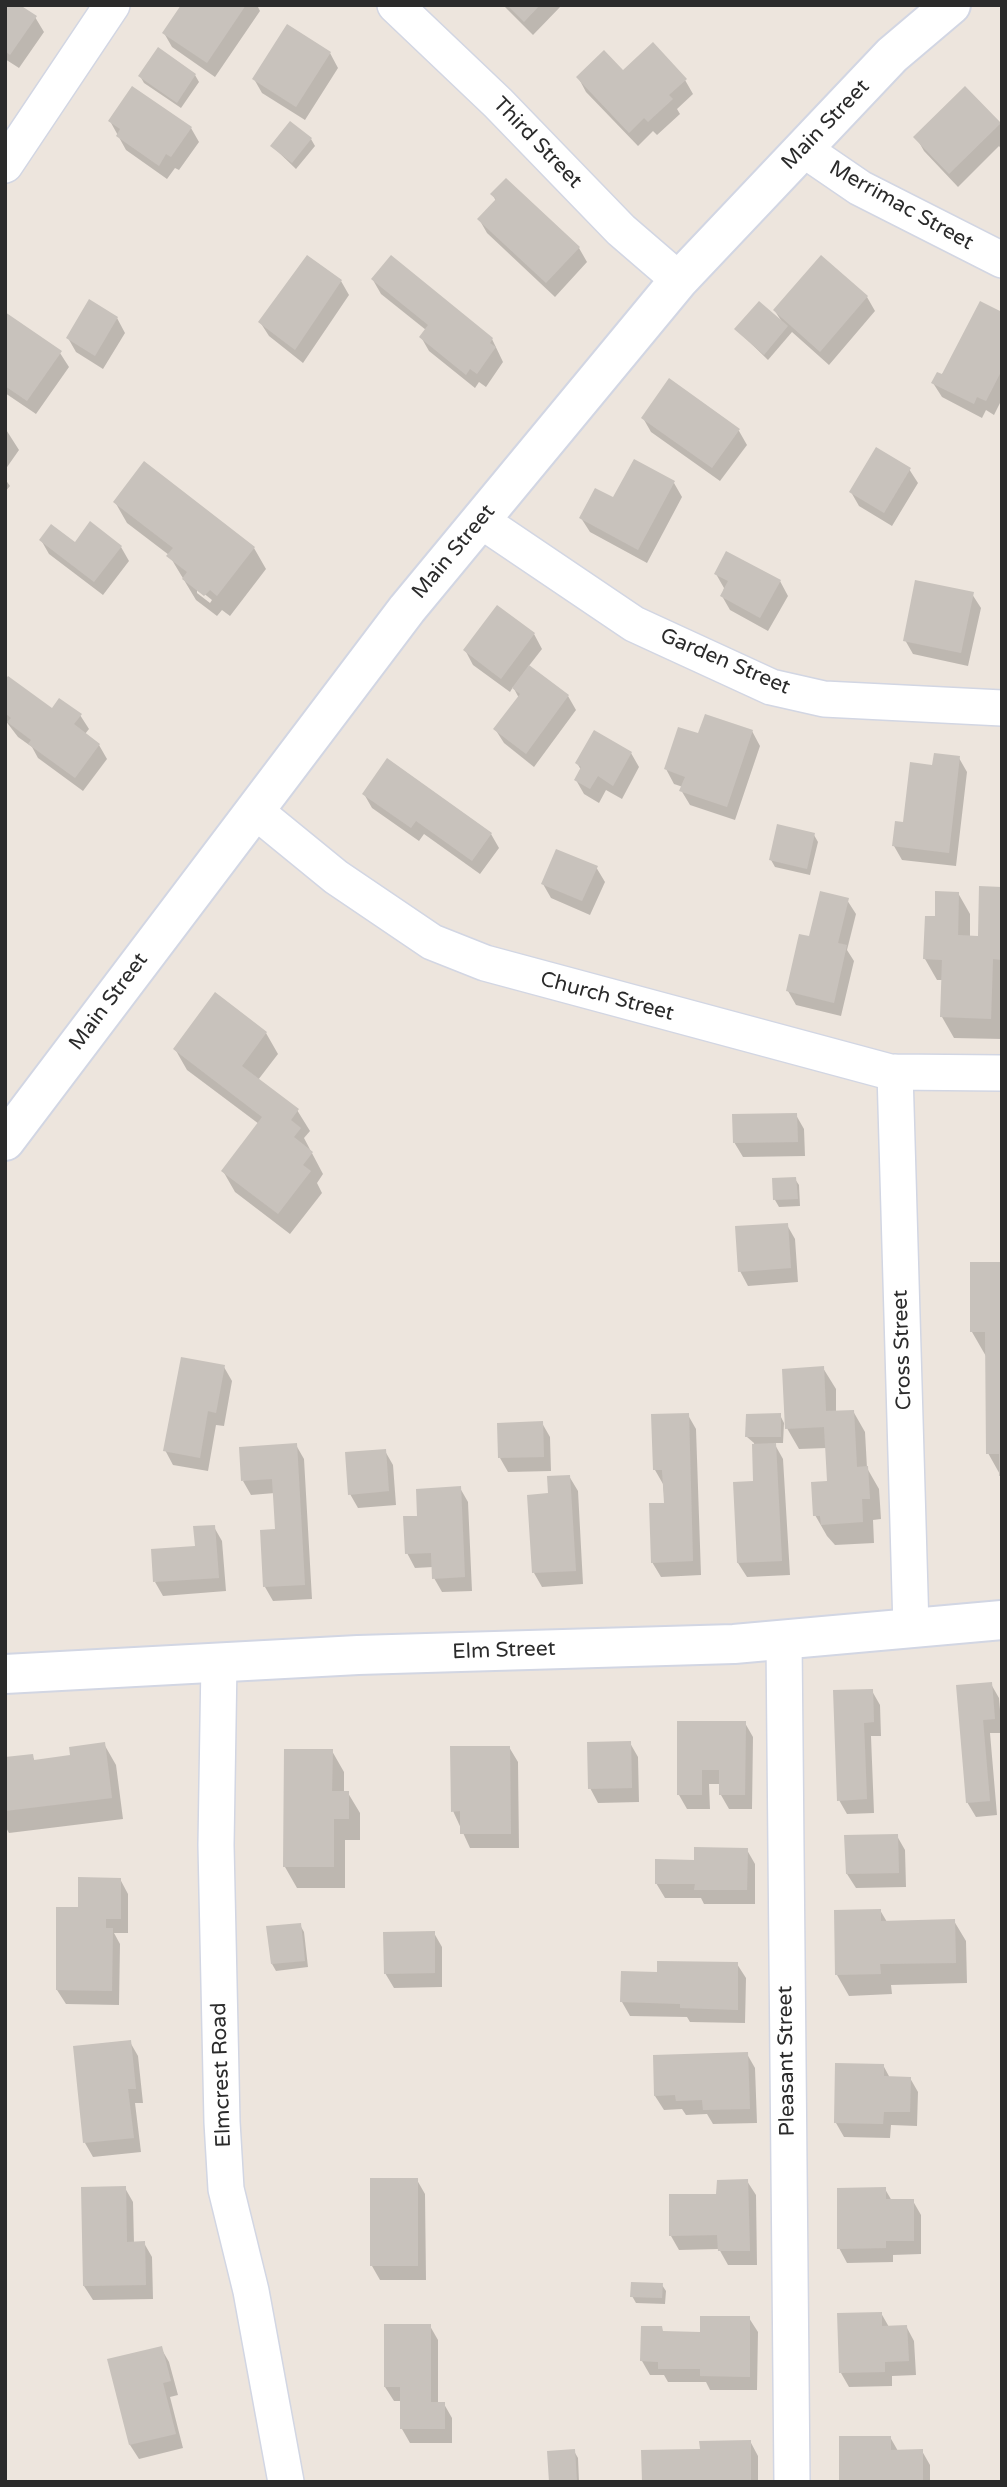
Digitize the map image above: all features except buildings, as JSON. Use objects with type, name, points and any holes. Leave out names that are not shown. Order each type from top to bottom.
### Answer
[{"type":"main road","name":"Main Street","points":[[5,1141],[407,609],[679,280],[892,55],[951,5]]},
{"type":"main road","name":"Elm Street","points":[[5,1674],[219,1662],[784,1640],[1002,1620]]},
{"type":"street","points":[[5,164],[112,5]]},
{"type":"street","name":"Third Street","points":[[395,5],[498,103],[621,230],[679,280]]},
{"type":"street","name":"Merrimac Street","points":[[803,149],[860,188],[1002,260]]},
{"type":"street","name":"Garden Street","points":[[480,520],[634,624],[771,687],[824,699],[1002,708]]},
{"type":"street","name":"Church Street","points":[[254,810],[335,877],[432,942],[453,950],[568,987],[895,1072],[1002,1073]]},
{"type":"street","name":"Cross Street","points":[[895,1072],[911,1628]]},
{"type":"street","name":"Pleasant Street","points":[[784,1640],[792,2482]]},
{"type":"street","name":"Elmcrest Road","points":[[219,1662],[215,1845],[226,2189],[251,2291],[286,2482]]}]
